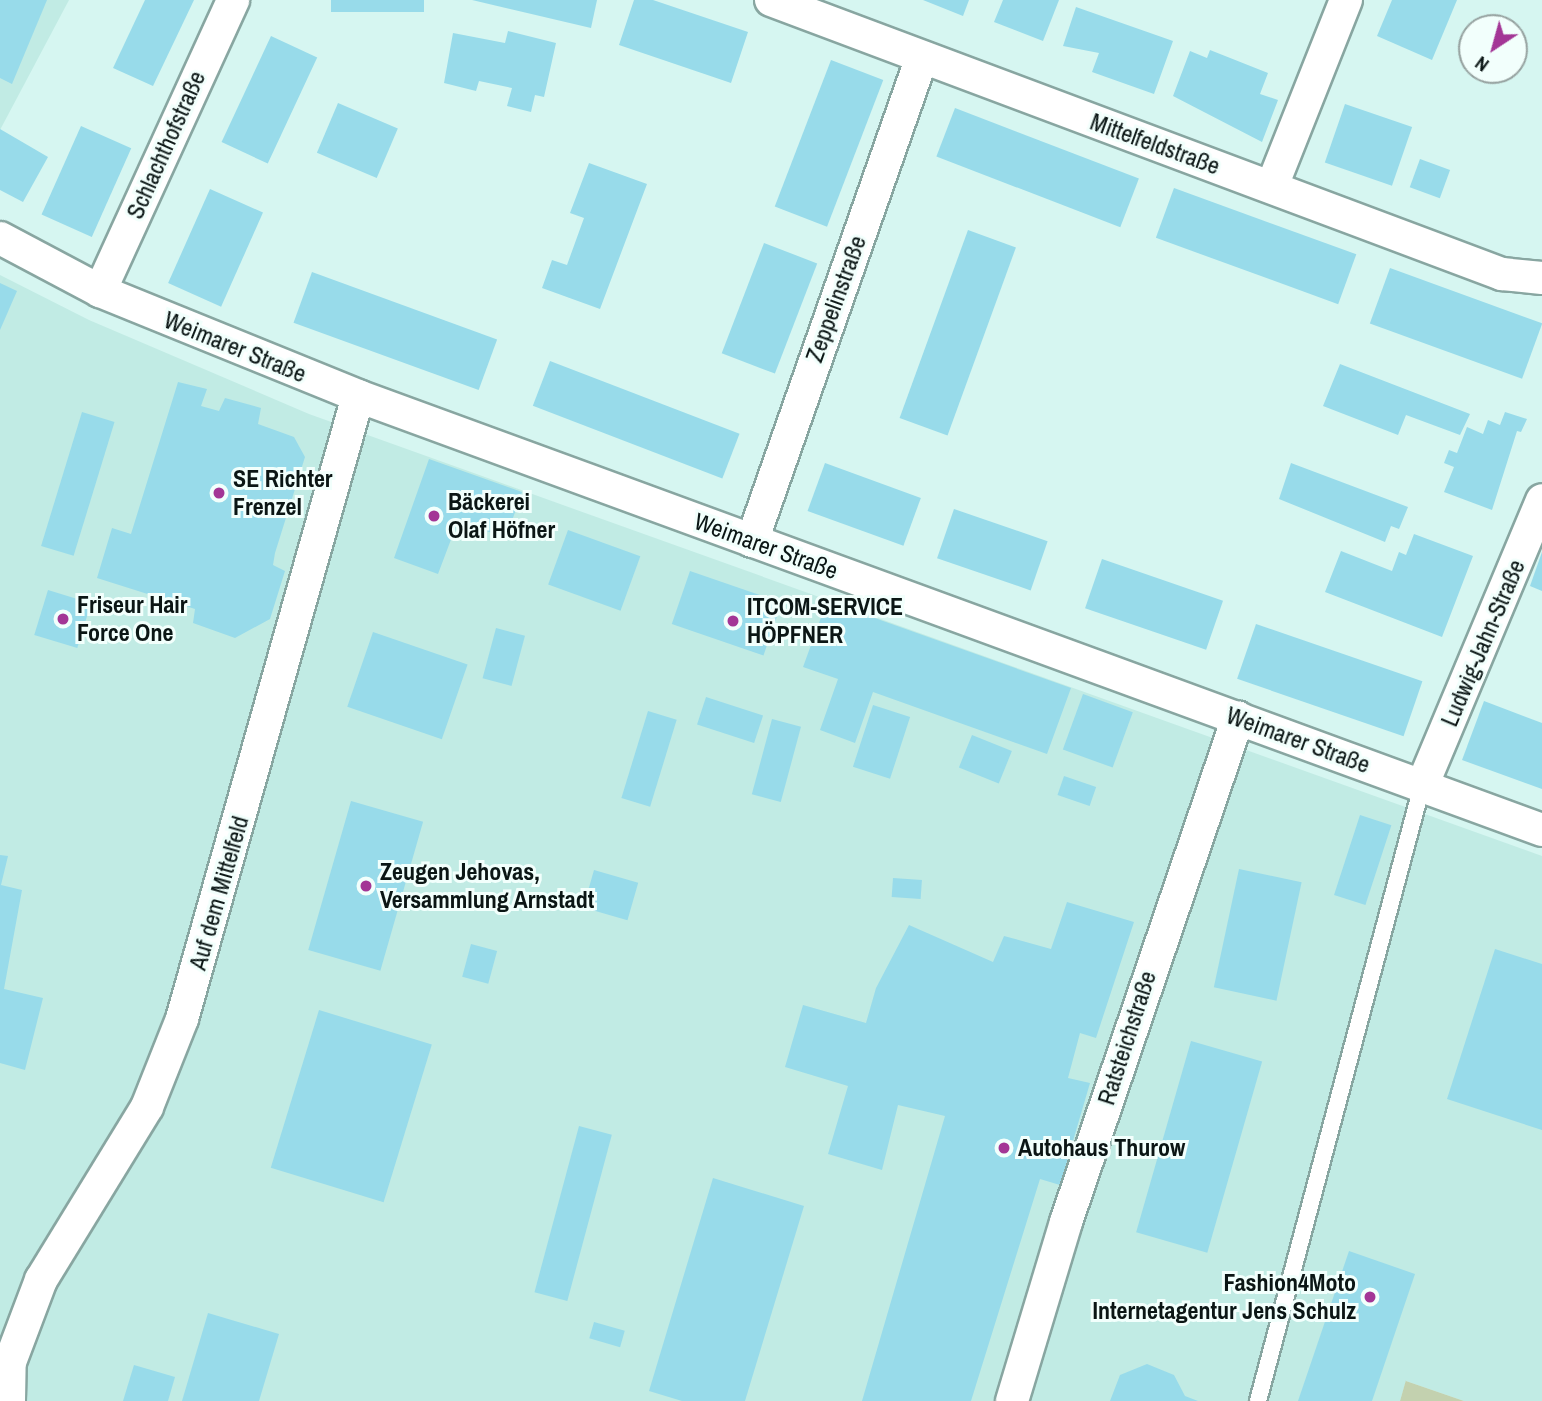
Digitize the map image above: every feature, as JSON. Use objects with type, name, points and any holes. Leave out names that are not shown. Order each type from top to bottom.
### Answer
[{"type":"street","name":"Schlachthofstraße","points":[[100,291],[233,0]]},
{"type":"street","name":"Mittelfeldstraße","points":[[771,0],[1502,274],[1542,278]]},
{"type":"street","points":[[1272,186],[1346,0]]},
{"type":"street","name":"Zeppelinstraße","points":[[752,541],[922,57]]},
{"type":"street","name":"Weimarer Straße","points":[[0,238],[100,291],[358,396],[1542,830]]},
{"type":"street","name":"Auf dem Mittelfeld","points":[[9,1401],[5,1363],[41,1280],[147,1107],[182,1019],[358,396]]},
{"type":"street","name":"Ludwig-Jahn-Straße","points":[[1422,786],[1542,500]]},
{"type":"street","name":"Ratsteichstraße","points":[[1012,1401],[1070,1209],[1238,718]]},
{"type":"lane","points":[[1258,1401],[1422,786]]},
{"type":"shaded area","points":[[0,0],[69,0],[0,130]]},
{"type":"shaded area","points":[[0,275],[89,320],[309,414],[1542,856],[1542,1401],[1464,1401],[1406,1381],[1400,1401],[0,1401]]},
{"type":"shaded area","points":[[1406,1381],[1464,1401],[1400,1401]]},
{"type":"building","points":[[0,0],[47,0],[12,84],[0,78]]},
{"type":"building","points":[[145,0],[194,0],[153,86],[113,68]]},
{"type":"building","points":[[331,0],[424,0],[424,12],[331,12]]},
{"type":"building","points":[[472,0],[597,0],[591,28]]},
{"type":"building","points":[[634,0],[653,0],[748,32],[731,83],[619,45]]},
{"type":"building","points":[[923,0],[969,0],[963,16]]},
{"type":"building","points":[[1003,0],[1059,0],[1043,41],[994,22]]},
{"type":"building","points":[[1392,0],[1457,0],[1432,60],[1377,36]]},
{"type":"building","points":[[1076,7],[1173,41],[1154,94],[1092,72],[1099,53],[1063,46]]},
{"type":"building","points":[[508,31],[556,43],[544,97],[535,95],[531,112],[507,106],[512,88],[479,81],[476,91],[444,83],[453,33],[505,43]]},
{"type":"building","points":[[271,36],[317,58],[268,164],[222,142]]},
{"type":"building","points":[[1210,50],[1268,73],[1260,94],[1278,100],[1262,142],[1173,96],[1190,51],[1207,58]]},
{"type":"building","points":[[831,60],[883,80],[827,227],[775,207]]},
{"type":"building","points":[[338,103],[398,128],[377,178],[317,153]]},
{"type":"building","points":[[1345,104],[1412,127],[1392,186],[1325,163]]},
{"type":"building","points":[[955,108],[1139,179],[1120,227],[936,157]]},
{"type":"building","points":[[81,126],[131,148],[92,237],[42,215]]},
{"type":"building","points":[[0,129],[48,157],[23,202],[0,190]]},
{"type":"building","points":[[1420,159],[1450,170],[1440,198],[1410,187]]},
{"type":"building","points":[[589,163],[647,184],[600,309],[542,288],[552,260],[567,265],[584,218],[570,213]]},
{"type":"building","points":[[1174,188],[1356,254],[1338,304],[1156,238]]},
{"type":"building","points":[[210,189],[263,213],[221,307],[168,283]]},
{"type":"building","points":[[968,230],[1016,247],[948,435],[900,418]]},
{"type":"building","points":[[764,243],[817,263],[775,374],[722,353]]},
{"type":"building","points":[[1390,268],[1542,323],[1522,379],[1370,323]]},
{"type":"building","points":[[312,272],[497,339],[479,390],[294,323]]},
{"type":"building","points":[[0,283],[17,291],[0,330]]},
{"type":"building","points":[[550,361],[740,434],[722,479],[533,406]]},
{"type":"building","points":[[1340,364],[1470,414],[1460,435],[1406,415],[1398,435],[1323,406]]},
{"type":"building","name":"SE Richter Frenzel","points":[[178,382],[207,389],[201,406],[219,411],[225,398],[261,408],[258,424],[294,437],[305,457],[275,553],[273,565],[285,571],[270,619],[235,638],[193,623],[195,609],[97,578],[112,528],[131,534]]},
{"type":"building","points":[[82,412],[115,422],[74,556],[41,546]]},
{"type":"building","points":[[1505,412],[1527,419],[1521,432],[1517,431],[1492,510],[1444,492],[1454,467],[1444,463],[1449,450],[1457,453],[1467,427],[1483,434],[1488,420],[1500,425]]},
{"type":"building","name":"Bäckerei Olaf Höfner","points":[[429,459],[522,492],[506,538],[458,521],[438,574],[394,558]]},
{"type":"building","points":[[825,463],[921,498],[903,546],[808,511]]},
{"type":"building","points":[[1291,463],[1408,507],[1399,529],[1391,526],[1385,542],[1279,499]]},
{"type":"building","points":[[954,509],[1048,541],[1031,590],[937,558]]},
{"type":"building","points":[[568,530],[640,556],[621,611],[548,585]]},
{"type":"building","points":[[1414,534],[1473,556],[1442,637],[1325,592],[1341,551],[1392,571],[1399,552],[1406,555]]},
{"type":"building","points":[[1542,552],[1542,591],[1530,586]]},
{"type":"building","points":[[1102,559],[1223,601],[1206,650],[1085,608]]},
{"type":"building","points":[[690,571],[782,603],[763,656],[672,624]]},
{"type":"building","name":"Friseur Hair Force One","points":[[48,590],[91,603],[77,648],[34,635]]},
{"type":"building","points":[[827,601],[1071,688],[1047,754],[873,692],[855,743],[820,730],[838,679],[803,667]]},
{"type":"building","points":[[1256,624],[1422,681],[1404,736],[1237,679]]},
{"type":"building","points":[[496,628],[525,636],[512,686],[483,678]]},
{"type":"building","points":[[373,632],[468,665],[442,739],[347,707]]},
{"type":"building","points":[[1083,694],[1133,712],[1113,768],[1063,749]]},
{"type":"building","points":[[706,697],[763,716],[754,743],[697,725]]},
{"type":"building","points":[[1484,701],[1542,723],[1542,789],[1462,760]]},
{"type":"building","points":[[873,705],[910,717],[890,779],[853,767]]},
{"type":"building","points":[[648,711],[677,720],[650,807],[621,798]]},
{"type":"building","points":[[772,719],[801,727],[781,802],[752,794]]},
{"type":"building","points":[[972,735],[1012,751],[999,784],[959,767]]},
{"type":"building","points":[[1064,776],[1096,787],[1090,806],[1057,795]]},
{"type":"building","name":"Zeugen Jehovas, Versammlung Arnstadt","points":[[351,801],[423,822],[380,971],[308,950]]},
{"type":"building","points":[[1360,815],[1391,825],[1365,905],[1334,895]]},
{"type":"building","points":[[0,855],[8,856],[1,885],[22,890],[4,989],[43,998],[25,1070],[0,1063]]},
{"type":"building","points":[[1239,869],[1302,882],[1276,1001],[1214,987]]},
{"type":"building","points":[[594,870],[638,883],[627,920],[583,907]]},
{"type":"building","points":[[893,878],[922,880],[921,899],[892,897]]},
{"type":"building","name":"Autohaus Thurow","points":[[1067,902],[1134,922],[1096,1038],[1080,1033],[1068,1078],[1090,1083],[1060,1185],[1040,1179],[971,1401],[862,1401],[945,1116],[898,1105],[882,1170],[828,1154],[848,1086],[785,1067],[803,1005],[866,1023],[876,988],[909,925],[993,962],[1004,936],[1051,949]]},
{"type":"building","points":[[471,944],[497,951],[488,984],[462,977]]},
{"type":"building","points":[[1495,949],[1542,964],[1542,1130],[1447,1099]]},
{"type":"building","points":[[319,1010],[432,1044],[384,1202],[271,1168]]},
{"type":"building","points":[[1191,1041],[1262,1061],[1207,1253],[1136,1232]]},
{"type":"building","points":[[579,1126],[612,1135],[567,1301],[534,1292]]},
{"type":"building","points":[[713,1178],[804,1206],[745,1401],[682,1401],[649,1391]]},
{"type":"building","points":[[1349,1251],[1415,1274],[1372,1401],[1298,1401]]},
{"type":"building","points":[[208,1313],[279,1334],[259,1401],[182,1401]]},
{"type":"building","points":[[594,1322],[625,1331],[620,1347],[589,1338]]},
{"type":"building","points":[[1147,1364],[1174,1375],[1185,1396],[1198,1401],[1110,1401],[1120,1375]]},
{"type":"building","points":[[134,1365],[175,1377],[168,1401],[123,1401]]},
{"type":"place","name":"SE Richter Frenzel","points":[[219,493]]},
{"type":"place","name":"Bäckerei Olaf Höfner","points":[[434,516]]},
{"type":"place","name":"Friseur Hair Force One","points":[[63,619]]},
{"type":"place","name":"ITCOM-SERVICE HÖPFNER","points":[[733,621]]},
{"type":"place","name":"Zeugen Jehovas, Versammlung Arnstadt","points":[[366,886]]},
{"type":"place","name":"Autohaus Thurow","points":[[1004,1148]]},
{"type":"place","name":"Fashion4Moto Internetagentur Jens Schulz","points":[[1370,1297]]}]
